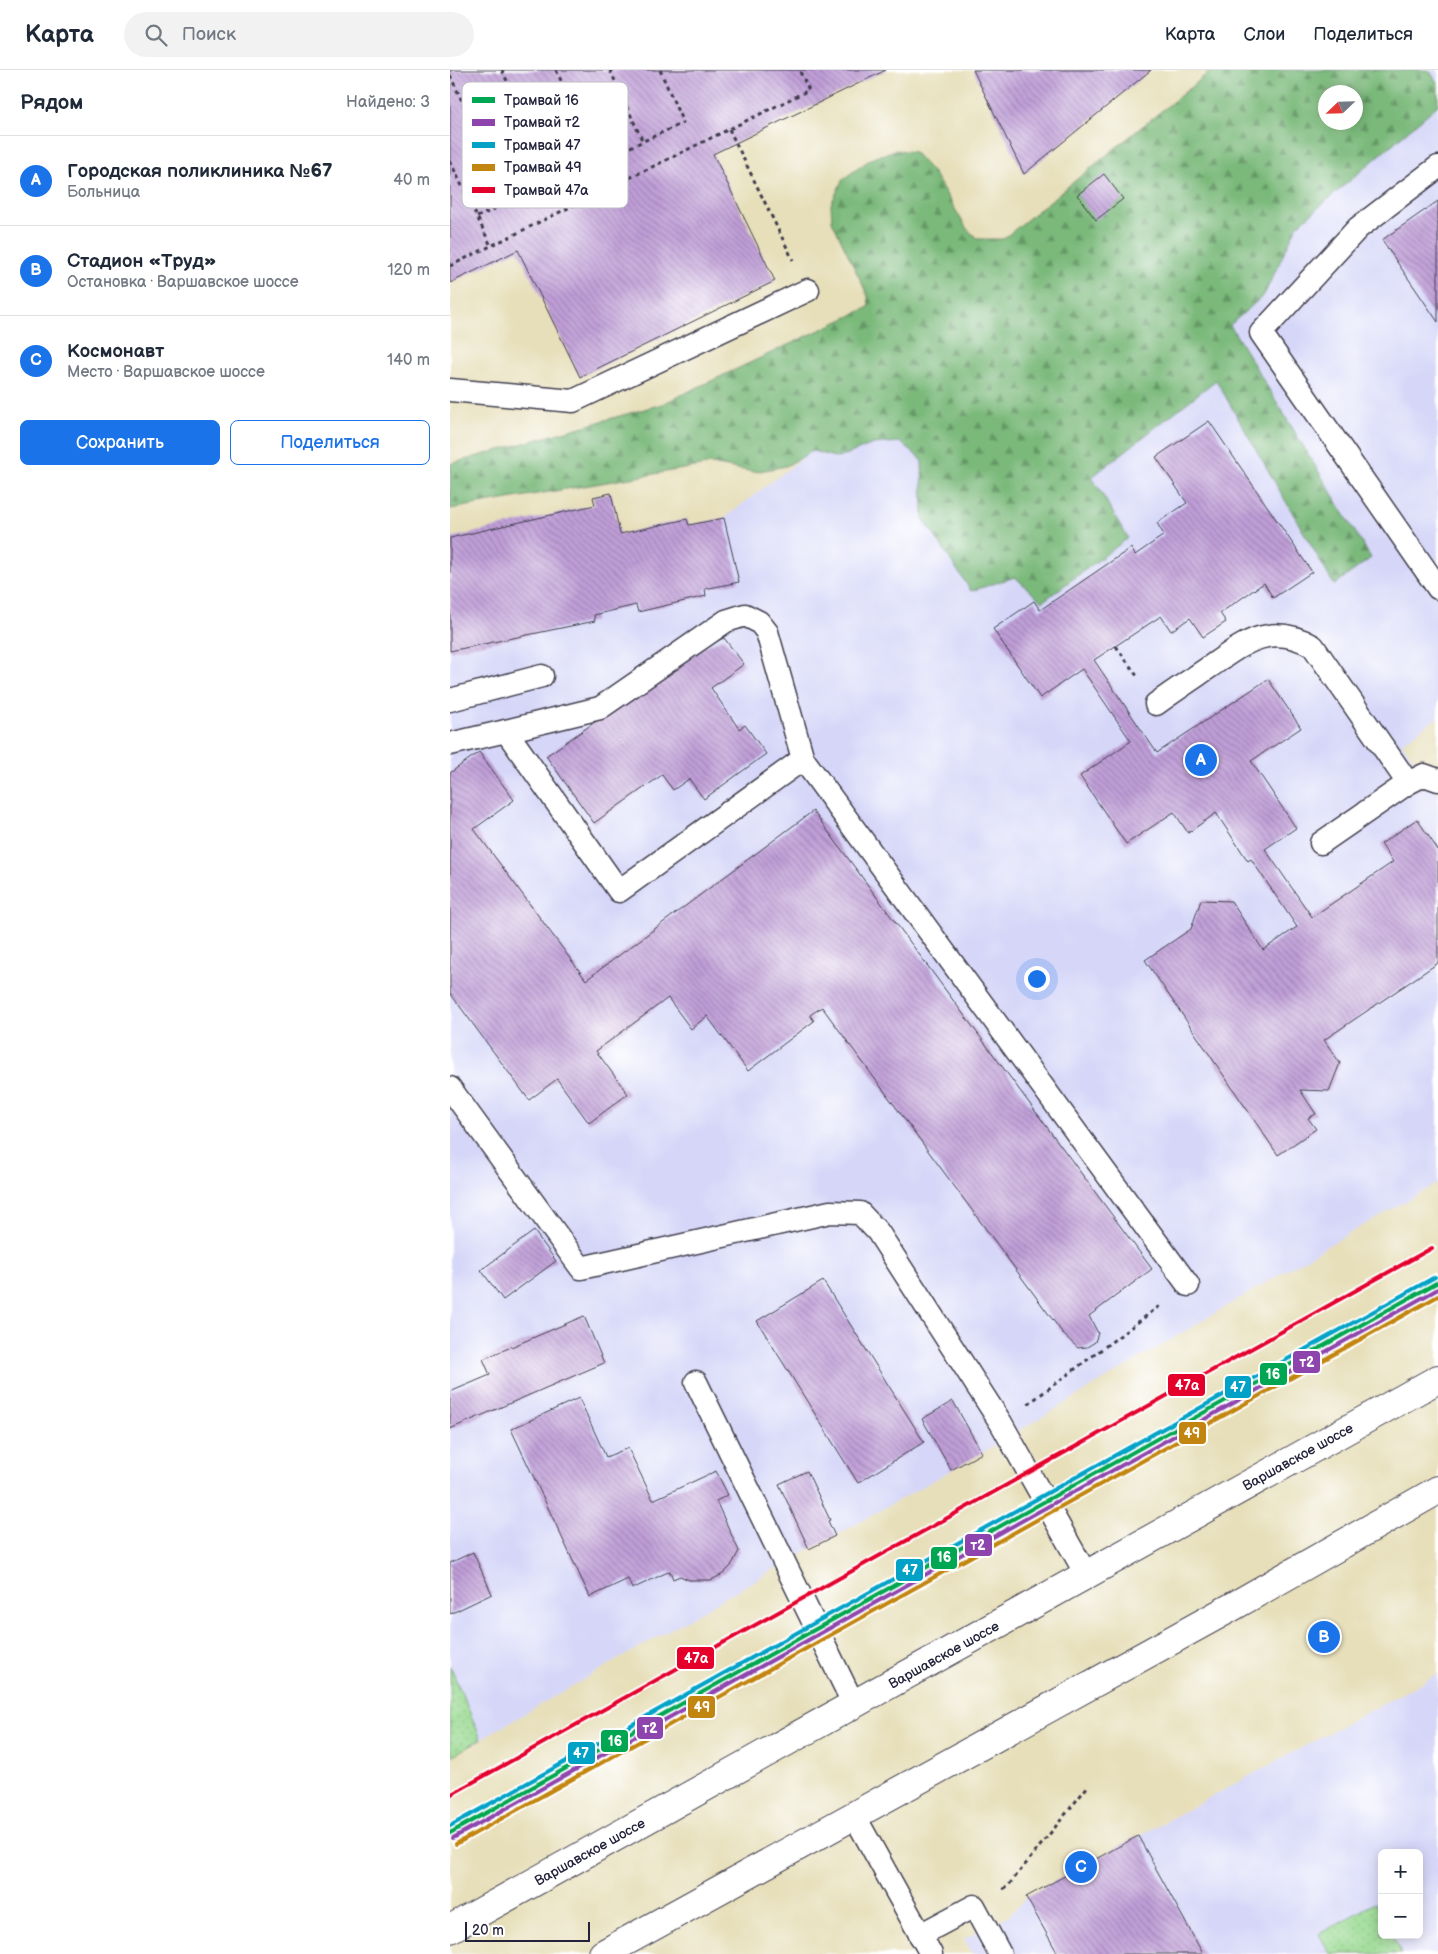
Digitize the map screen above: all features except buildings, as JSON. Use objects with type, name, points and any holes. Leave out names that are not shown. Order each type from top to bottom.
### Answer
[{"type":"main road","name":"Варшавское шоссе","points":[[450,1929],[1438,1379]]},
{"type":"main road","points":[[603,1954],[1232,1607],[1438,1490]]},
{"type":"lane","points":[[1436,580],[1261,333],[1358,228],[1438,167]]},
{"type":"lane","points":[[450,390],[573,401],[808,290]]},
{"type":"lane","points":[[450,744],[600,708],[726,621],[746,615],[759,622],[766,632],[803,759],[1188,1285]]},
{"type":"lane","points":[[1156,704],[1244,643],[1274,635],[1295,638],[1313,646],[1408,784]]},
{"type":"lane","points":[[450,700],[542,676]]},
{"type":"lane","points":[[506,731],[619,891],[803,759]]},
{"type":"lane","points":[[1321,842],[1424,775],[1438,780]]},
{"type":"lane","points":[[450,1088],[582,1268],[830,1212],[860,1213],[878,1232],[1001,1423],[1087,1576]]},
{"type":"lane","points":[[696,1382],[854,1705]]},
{"type":"lane","points":[[854,1815],[925,1944],[974,1906],[1000,1954]]},
{"type":"path","points":[[502,70],[507,82]]},
{"type":"path","points":[[556,70],[562,82]]},
{"type":"path","points":[[610,70],[616,82]]},
{"type":"path","points":[[628,149],[684,123],[660,70]]},
{"type":"path","points":[[628,179],[809,90],[799,70]]},
{"type":"path","points":[[450,75],[462,101]]},
{"type":"path","points":[[628,109],[643,142]]},
{"type":"path","points":[[729,129],[808,290]]},
{"type":"path","points":[[450,161],[462,186]]},
{"type":"path","points":[[473,208],[491,246]]},
{"type":"path","points":[[477,217],[497,208]]},
{"type":"path","points":[[450,266],[568,208]]},
{"type":"path","points":[[1001,1423],[1188,1285]]},
{"type":"path","points":[[974,1906],[1008,1886],[1088,1786]]},
{"type":"shaded area","points":[[1313,70],[1438,70],[1438,717],[1402,743],[1438,795],[1438,1183],[1327,1246],[982,1453],[809,1549],[481,1739],[450,1666],[450,538],[594,505],[593,497],[611,493],[620,534],[687,519],[690,525],[724,518]]},
{"type":"shaded area","points":[[1438,1674],[1438,1954],[973,1954],[964,1939],[1011,1914],[1026,1897]]},
{"type":"green space","points":[[1212,70],[1429,70],[1438,84],[1438,105],[1297,226],[1264,295],[1230,325],[1371,558],[1334,585],[1216,380],[1092,477],[1128,538],[1042,602],[1015,577],[971,591],[923,518],[922,460],[900,442],[873,444],[838,458],[813,451],[786,466],[754,472],[712,464],[450,509],[450,464],[662,404],[869,307],[868,296],[832,221],[831,204],[843,179],[871,159],[895,150],[914,152],[934,174],[967,229],[978,239],[1003,239]]},
{"type":"green space","points":[[450,1666],[481,1739],[450,1757]]},
{"type":"green space","points":[[1375,1903],[1378,1909],[1378,1939],[1394,1939],[1402,1954],[1330,1954],[1319,1934]]},
{"type":"tram line","name":"47а","points":[[450,1795],[1432,1248]]},
{"type":"tram line","name":"47","points":[[450,1826],[1435,1277]]},
{"type":"tram line","name":"16","points":[[450,1833],[1438,1282]]},
{"type":"tram line","name":"т2","points":[[453,1838],[1438,1289]]},
{"type":"tram line","name":"49","points":[[456,1844],[1438,1296]]},
{"type":"place","name":"Городская поликлиника №67","points":[[1201,760]]},
{"type":"place","name":"Стадион «Труд»","points":[[1324,1637]]},
{"type":"place","name":"Космонавт","points":[[1081,1867]]}]
